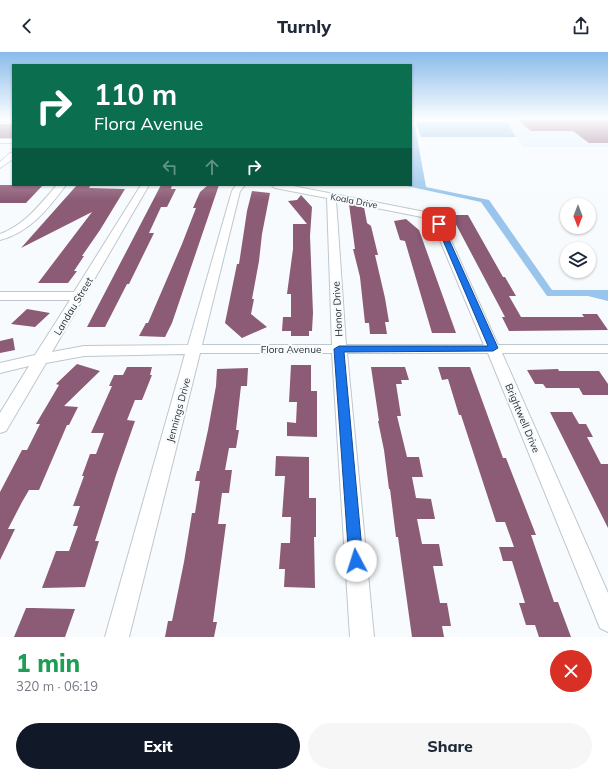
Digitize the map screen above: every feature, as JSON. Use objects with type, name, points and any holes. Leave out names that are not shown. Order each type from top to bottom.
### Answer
[{"type":"street","points":[[0,165],[12,156]]},
{"type":"street","points":[[5,235],[25,226],[61,186]]},
{"type":"street","name":"Landau Street","points":[[0,426],[144,186]]},
{"type":"street","name":"Jennings Drive","points":[[117,637],[236,191],[240,186]]},
{"type":"street","name":"Koala Drive","points":[[280,186],[425,215],[433,219]]},
{"type":"street","name":"Honor Drive","points":[[331,196],[339,349],[362,637]]},
{"type":"street","name":"Brightwell Drive","points":[[433,219],[439,224],[608,620]]},
{"type":"street","points":[[0,296],[79,296]]},
{"type":"street","name":"Flora Avenue","points":[[0,368],[41,358],[84,351],[194,349],[608,348]]},
{"type":"shaded area","points":[[412,145],[418,145],[426,187],[489,200],[552,290],[608,290],[608,301],[588,296],[547,296],[481,202],[407,186],[412,186]]},
{"type":"shaded area","points":[[522,145],[608,145],[608,147],[523,147]]},
{"type":"building","points":[[0,185],[42,186],[26,203],[0,203]]},
{"type":"building","points":[[76,186],[90,186],[89,188],[125,189],[82,256],[84,256],[74,271],[77,271],[68,283],[38,283],[92,212],[21,248]]},
{"type":"building","points":[[160,186],[172,186],[171,189],[176,189],[167,207],[161,207],[149,233],[154,233],[129,284],[127,284],[105,327],[87,327]]},
{"type":"building","points":[[207,186],[219,186],[172,323],[165,337],[139,336],[146,323],[148,323],[182,244],[196,208],[193,208],[200,192]]},
{"type":"building","points":[[252,191],[270,193],[262,234],[251,314],[267,327],[242,338],[225,323],[237,264],[239,264],[247,211]]},
{"type":"building","points":[[301,195],[312,207],[310,236],[313,313],[312,331],[309,331],[309,336],[291,336],[291,331],[282,331],[283,317],[291,317],[291,294],[287,294],[293,249],[293,224],[307,224],[288,201],[297,200]]},
{"type":"building","points":[[349,204],[364,207],[367,223],[371,226],[378,255],[375,255],[389,322],[385,322],[387,334],[370,334],[369,323],[365,323],[360,277],[353,249],[355,249]]},
{"type":"building","points":[[451,215],[468,215],[503,277],[505,277],[516,296],[509,296],[521,317],[584,317],[582,314],[597,314],[608,330],[509,331],[502,317],[505,317]]},
{"type":"building","points":[[406,219],[419,230],[456,333],[432,333],[405,241],[400,240],[394,221]]},
{"type":"building","points":[[27,309],[50,313],[35,327],[11,324]]},
{"type":"building","points":[[13,338],[15,350],[0,353],[0,341]]},
{"type":"building","points":[[77,364],[100,371],[64,406],[78,407],[69,425],[67,425],[39,490],[29,490],[8,529],[15,529],[0,560],[0,492],[22,450],[27,450],[40,424],[36,424],[59,385],[56,384]]},
{"type":"building","points":[[291,365],[311,365],[311,391],[317,391],[317,437],[287,436],[287,422],[296,423],[297,402],[289,402]]},
{"type":"building","points":[[127,367],[152,367],[150,375],[152,375],[142,400],[135,400],[127,420],[135,421],[95,541],[99,541],[85,587],[42,588],[56,551],[69,551],[78,526],[73,526],[80,506],[73,506],[90,454],[96,454],[104,433],[91,433],[112,386],[109,386],[114,375],[123,375]]},
{"type":"building","points":[[371,367],[405,367],[409,380],[401,380],[402,384],[396,384],[401,416],[397,416],[407,457],[419,457],[423,477],[412,477],[416,498],[431,499],[435,519],[417,519],[422,544],[439,544],[443,566],[433,566],[440,603],[447,603],[451,626],[442,626],[444,637],[412,637]]},
{"type":"building","points":[[438,367],[470,367],[503,458],[506,458],[536,535],[531,535],[554,602],[558,602],[571,637],[539,637],[535,625],[526,625],[519,603],[525,603],[512,561],[503,561],[499,547],[514,547],[505,522],[496,522],[448,379],[442,380]]},
{"type":"building","points":[[248,368],[247,386],[241,386],[236,430],[239,430],[236,448],[229,448],[225,470],[232,470],[229,493],[222,493],[218,524],[226,524],[213,622],[217,622],[214,637],[165,637],[168,621],[172,621],[192,513],[195,513],[200,481],[195,481],[197,471],[199,471],[208,430],[216,386],[217,369]]},
{"type":"building","points":[[558,369],[559,371],[599,371],[608,384],[608,395],[583,395],[579,388],[546,388],[543,384],[535,384],[527,370]]},
{"type":"building","points":[[550,412],[572,412],[579,424],[586,424],[593,437],[587,437],[601,464],[608,464],[608,528]]},
{"type":"building","points":[[276,456],[309,457],[309,498],[316,498],[316,537],[314,537],[315,588],[284,587],[285,569],[279,569],[281,543],[290,543],[291,517],[282,517],[285,476],[275,476]]},
{"type":"building","points":[[26,608],[75,609],[65,637],[14,637]]},
{"type":"route","points":[[356,561],[339,349],[493,348],[439,224]]}]
